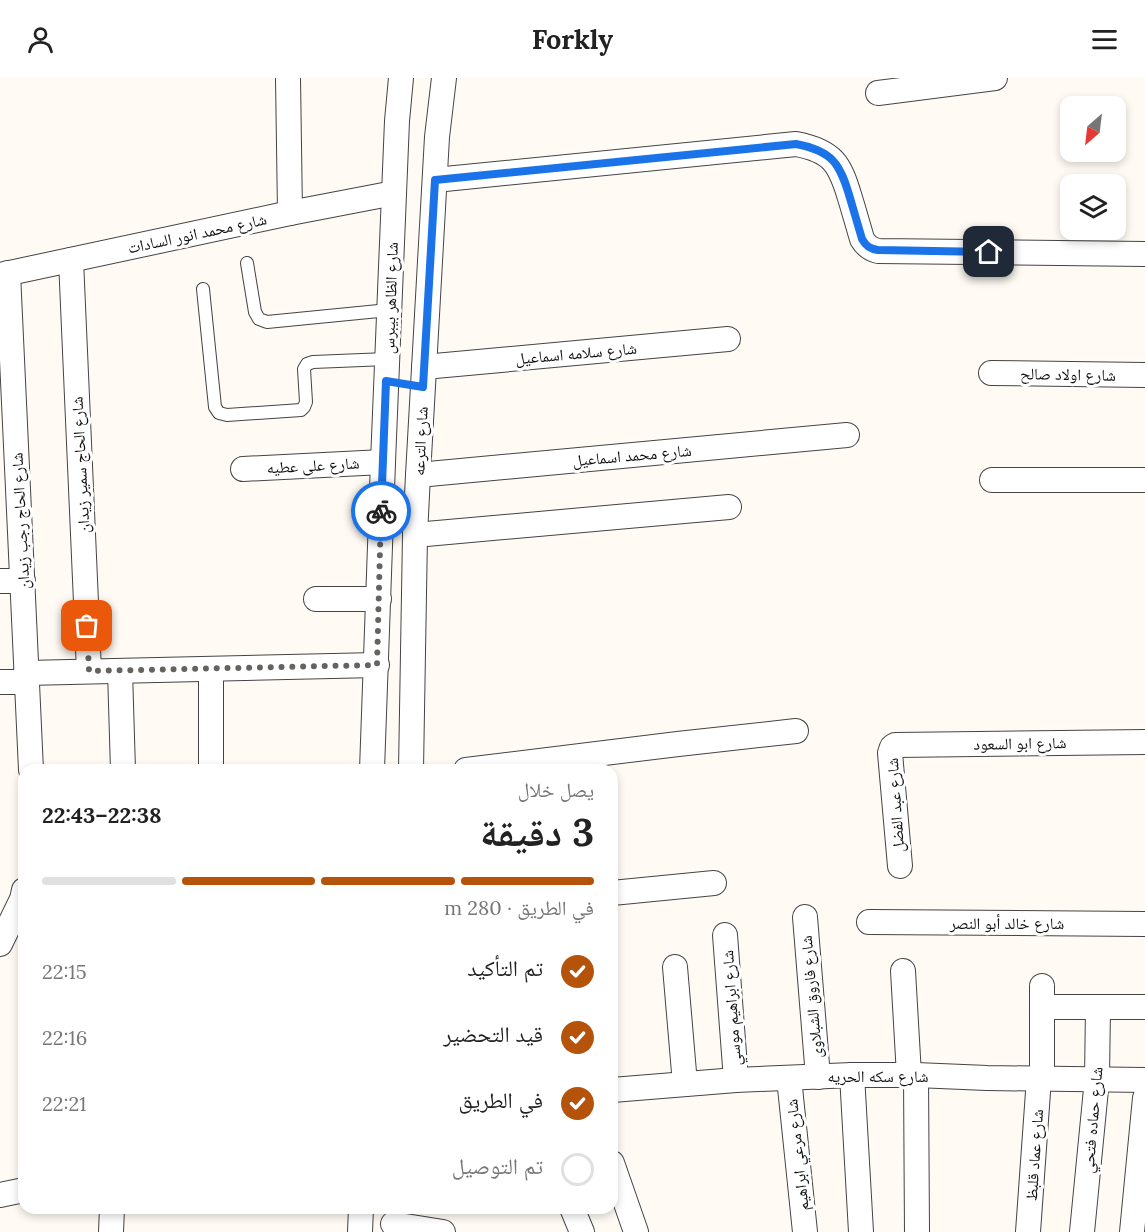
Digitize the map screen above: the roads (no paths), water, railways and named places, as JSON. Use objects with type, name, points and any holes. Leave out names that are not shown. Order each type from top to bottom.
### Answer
[{"type":"street","points":[[288,78],[290,213]]},
{"type":"street","name":"شارع الظاهر بيبرس","points":[[372,764],[389,310],[401,78]]},
{"type":"street","name":"شارع الترعه","points":[[411,764],[415,535],[437,136],[444,78]]},
{"type":"street","points":[[878,93],[995,78]]},
{"type":"street","points":[[435,180],[796,144],[813,147],[826,154],[836,164],[843,176],[862,239],[871,249],[1145,254]]},
{"type":"street","name":"شارع محمد انور السادات","points":[[4,274],[394,193]]},
{"type":"street","name":"شارع الحاج سمير زيدان","points":[[71,260],[89,671]]},
{"type":"street","name":"شارع الحاج رجب زيدان","points":[[4,274],[11,581],[27,678],[31,764]]},
{"type":"street","name":"شارع سلامه اسماعيل","points":[[387,370],[423,377],[728,339]]},
{"type":"street","name":"شارع اولاد صالح","points":[[991,373],[1145,375]]},
{"type":"street","name":"شارع محمد اسماعيل","points":[[418,475],[847,435]]},
{"type":"street","name":"شارع على عطيه","points":[[243,468],[383,462]]},
{"type":"street","points":[[992,480],[1145,480]]},
{"type":"street","points":[[415,535],[729,507]]},
{"type":"street","points":[[316,599],[379,599]]},
{"type":"street","points":[[0,682],[89,671],[377,665]]},
{"type":"street","points":[[211,669],[211,764]]},
{"type":"street","points":[[120,671],[123,764]]},
{"type":"street","points":[[514,764],[796,731]]},
{"type":"street","name":"شارع ابو السعود","points":[[895,745],[1145,742]]},
{"type":"street","name":"شارع عبد الفضل","points":[[895,745],[890,753],[900,866]]},
{"type":"street","points":[[618,892],[714,883]]},
{"type":"street","points":[[0,944],[18,907]]},
{"type":"street","name":"شارع فاروق الشبلاوى","points":[[805,917],[818,1077]]},
{"type":"street","name":"شارع خالد أبو النصر","points":[[869,922],[1145,924]]},
{"type":"street","name":"شارع ابراهيم موسي","points":[[725,935],[736,1080]]},
{"type":"street","points":[[675,967],[685,1084]]},
{"type":"street","points":[[903,971],[912,1075],[917,1232]]},
{"type":"street","name":"شارع عماد قلبظ","points":[[1028,1232],[1041,1078],[1042,997],[1098,1007]]},
{"type":"street","points":[[1098,1007],[1145,1007]]},
{"type":"street","name":"شارع حماده فتحي","points":[[1082,1232],[1097,1079],[1098,1007]]},
{"type":"street","name":"شارع سكه الحريه","points":[[618,1090],[736,1080],[852,1076],[912,1075],[1145,1080]]},
{"type":"street","points":[[852,1076],[861,1232]]},
{"type":"street","name":"شارع مرعي ابراهيم","points":[[789,1078],[805,1232]]},
{"type":"street","points":[[1132,1232],[1145,1098]]},
{"type":"street","points":[[618,1180],[636,1232]]},
{"type":"street","points":[[0,1195],[18,1191]]},
{"type":"street","points":[[111,1232],[112,1214]]},
{"type":"street","points":[[360,1214],[360,1232]]},
{"type":"street","points":[[574,1214],[582,1232]]},
{"type":"street","points":[[393,1221],[443,1232]]},
{"type":"lane","points":[[248,263],[255,312],[259,319],[267,322],[389,310]]},
{"type":"lane","points":[[203,289],[215,407],[219,413],[227,415],[301,410],[306,402],[304,369],[307,364],[313,362],[387,370]]}]
